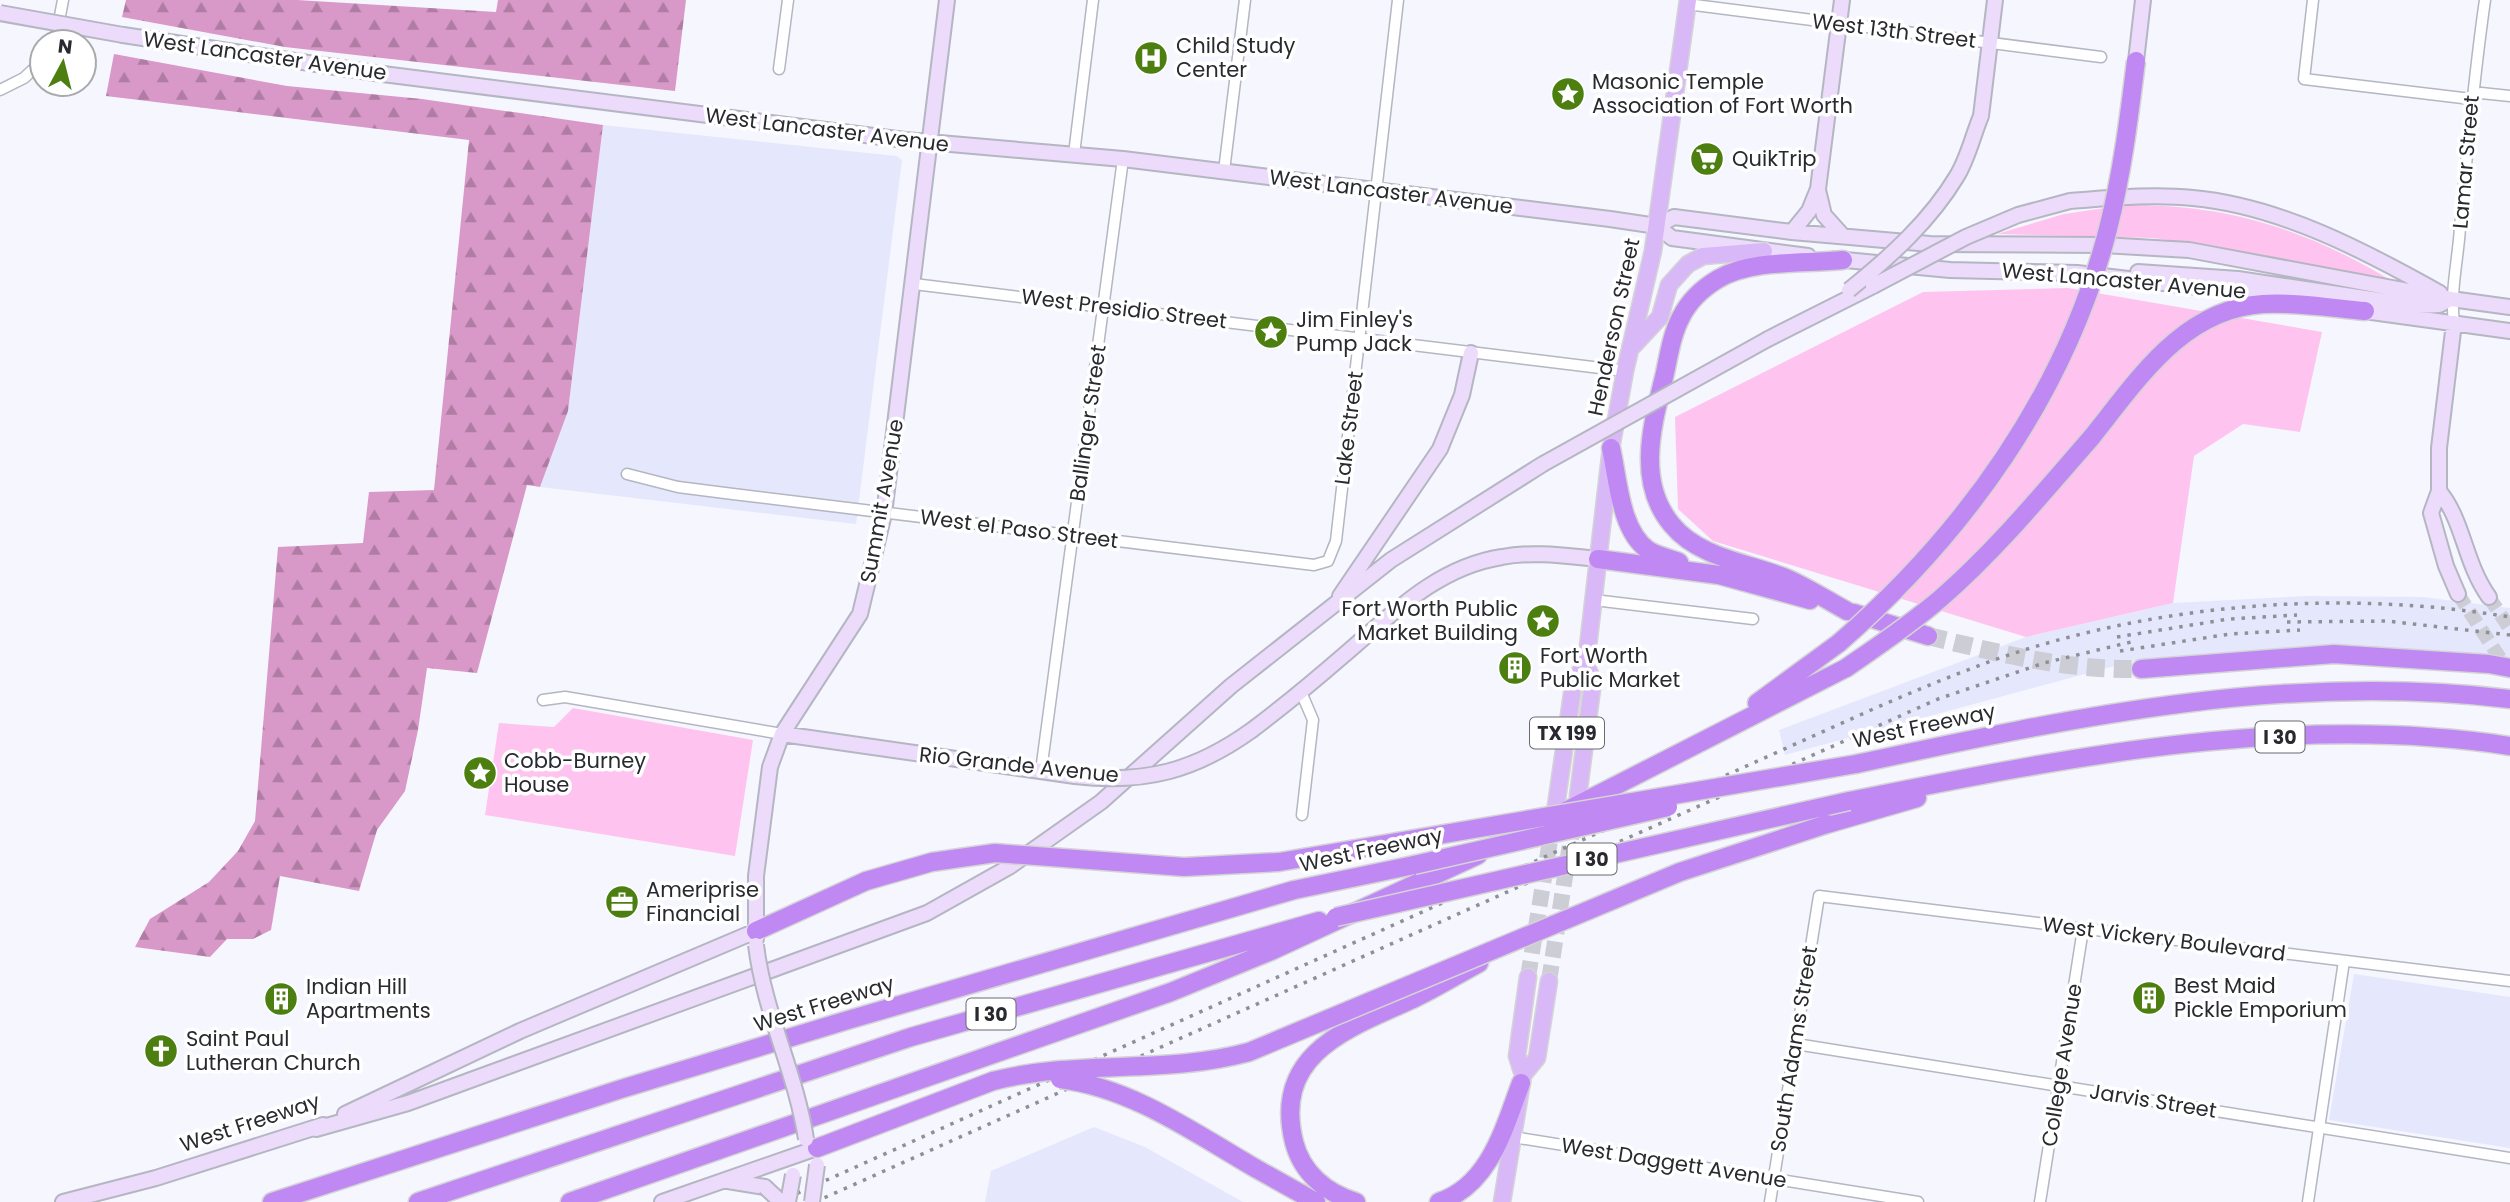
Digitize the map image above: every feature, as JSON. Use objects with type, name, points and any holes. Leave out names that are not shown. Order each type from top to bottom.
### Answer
[{"type":"highway","points":[[1709,738],[1839,643],[1903,585],[1952,529],[2007,455],[2038,402],[2075,322],[2108,232],[2127,137],[2136,61]]},
{"type":"highway","points":[[1843,260],[1740,271],[1717,280],[1697,296],[1682,315],[1674,336],[1654,423],[1649,465],[1659,507],[1671,525],[1688,540],[1709,551],[1788,579],[1847,611]]},
{"type":"highway","points":[[570,1202],[1184,987],[1271,951],[1531,830],[1846,668],[1919,617],[1959,582],[2018,522],[2165,349],[2190,328],[2207,318],[2242,306],[2264,303],[2365,311]]},
{"type":"highway","points":[[1611,448],[1628,521],[1642,544],[1653,553],[1927,636]]},
{"type":"highway","points":[[1598,559],[1719,575]]},
{"type":"highway","points":[[2141,669],[2334,654],[2489,664],[2510,668]]},
{"type":"highway","name":"West Freeway","points":[[272,1202],[621,1089],[1294,890],[1856,764],[2049,723],[2173,703],[2303,692],[2471,695],[2510,699]]},
{"type":"highway","name":"I 30","points":[[418,1202],[911,1037],[1288,928],[1849,801],[2052,761],[2164,746],[2296,735],[2398,735],[2510,746]]},
{"type":"highway","points":[[814,1151],[954,1095],[993,1081],[1032,1072],[1160,1068],[1229,1058],[1286,1039],[1680,872],[1826,824],[2052,761]]},
{"type":"highway","points":[[756,938],[866,881],[932,862],[995,853],[1184,867],[1279,862],[1856,764]]},
{"type":"highway","points":[[1356,1202],[1332,1192],[1307,1169],[1296,1147],[1291,1111],[1300,1075],[1324,1044],[1352,1027],[1426,993],[1521,938]]},
{"type":"highway","points":[[993,1081],[1060,1079],[1104,1087],[1152,1109],[1315,1202]]},
{"type":"highway","points":[[1439,1202],[1465,1188],[1490,1159],[1522,1079]]},
{"type":"highway","points":[[576,1202],[611,1188]]},
{"type":"main road","name":"Summit Avenue","points":[[814,1151],[764,989],[756,938],[756,876],[762,816],[770,767],[782,734],[860,614],[884,514],[947,0]]},
{"type":"main road","points":[[1792,232],[1808,214],[1818,188],[1842,0]]},
{"type":"main road","points":[[1810,317],[1885,261],[1934,208],[1958,175],[1981,116],[1995,0]]},
{"type":"main road","points":[[2136,61],[2143,0]]},
{"type":"main road","name":"Henderson Street","points":[[1578,796],[1593,681],[1586,664],[1611,448],[1657,226],[1687,2]]},
{"type":"main road","name":"West Lancaster Avenue","points":[[0,13],[123,35],[388,75],[930,143],[1123,159],[1376,189],[1657,226],[1672,238],[1764,251],[1950,270],[2077,273],[2263,293],[2365,311],[2510,331]]},
{"type":"main road","points":[[1818,188],[1824,215],[1842,235]]},
{"type":"main road","points":[[316,1129],[408,1103],[927,913],[1009,867],[1101,802],[1231,686],[1331,610],[1391,560],[1543,464],[1768,339],[1966,237],[2018,215],[2070,201],[2139,196],[2193,198],[2250,208],[2356,250],[2451,299]]},
{"type":"main road","name":"West Lancaster Avenue","points":[[1657,226],[1674,217],[1792,232],[1930,244],[2103,245],[2189,250],[2451,299],[2510,307]]},
{"type":"main road","points":[[1631,348],[1660,317],[1670,285],[1688,264],[1703,256],[1764,251]]},
{"type":"main road","points":[[2077,273],[2165,272],[2418,306],[2439,305],[2451,299]]},
{"type":"main road","points":[[2454,323],[2439,448],[2440,491],[2431,513],[2446,566],[2458,594]]},
{"type":"main road","points":[[1331,610],[1440,449],[1462,395],[1471,353]]},
{"type":"main road","points":[[2440,491],[2453,508],[2472,569],[2488,597]]},
{"type":"main road","name":"Rio Grande Avenue","points":[[782,734],[1116,779],[1169,772],[1215,755],[1252,730],[1301,692],[1415,594],[1452,572],[1495,558],[1514,555],[1598,559]]},
{"type":"main road","name":"Henderson Street","points":[[1556,806],[1574,680],[1586,664]]},
{"type":"main road","name":"West Freeway","points":[[64,1202],[316,1129],[398,1087],[596,999],[756,938]]},
{"type":"main road","points":[[1502,1202],[1522,1079],[1517,1056],[1528,978]]},
{"type":"main road","points":[[1522,1079],[1537,1058],[1549,981]]},
{"type":"main road","points":[[662,1202],[814,1151],[811,1202]]},
{"type":"main road","points":[[788,1202],[795,1156]]},
{"type":"main road","points":[[724,1181],[765,1187],[780,1202]]},
{"type":"street","points":[[58,28],[63,0]]},
{"type":"street","points":[[779,69],[788,0]]},
{"type":"street","points":[[1074,155],[1093,0]]},
{"type":"street","points":[[1224,171],[1245,0]]},
{"type":"street","name":"Lake Street","points":[[1328,561],[1336,541],[1398,0]]},
{"type":"street","points":[[2314,0],[2304,79],[2471,99],[2481,93],[2510,96]]},
{"type":"street","name":"Lamar Street","points":[[2454,323],[2451,299],[2457,264],[2471,99],[2484,0]]},
{"type":"street","name":"West 13th Street","points":[[1687,2],[1839,25],[2101,57]]},
{"type":"street","points":[[0,90],[28,74]]},
{"type":"street","name":"Ballinger Street","points":[[1041,771],[1123,159]]},
{"type":"street","name":"West Presidio Street","points":[[914,284],[1103,305],[1625,371]]},
{"type":"street","name":"West el Paso Street","points":[[627,474],[678,486],[884,514],[1314,565],[1328,561]]},
{"type":"street","points":[[1594,600],[1754,619]]},
{"type":"street","points":[[1301,692],[1313,720],[1302,815]]},
{"type":"street","name":"Rio Grande Avenue","points":[[543,700],[565,697],[782,734]]},
{"type":"street","name":"West Vickery Boulevard","points":[[1819,896],[2510,981]]},
{"type":"street","name":"South Adams Street","points":[[1770,1202],[1819,896]]},
{"type":"street","name":"College Avenue","points":[[2040,1202],[2083,929]]},
{"type":"street","points":[[2308,1202],[2344,961]]},
{"type":"street","name":"Jarvis Street","points":[[1796,1044],[2510,1158]]},
{"type":"street","name":"West Daggett Avenue","points":[[1513,1137],[1918,1202]]},
{"type":"shaded area","points":[[603,125],[896,156],[902,160],[856,524],[540,487],[568,410]]},
{"type":"shaded area","points":[[2125,205],[2198,209],[2265,223],[2329,247],[2394,282],[2210,245],[2152,238],[1997,234],[2064,214]]},
{"type":"shaded area","points":[[2068,288],[2322,332],[2300,432],[2243,424],[2194,456],[2173,603],[2026,637],[1713,541],[1678,509],[1675,417],[1923,292]]},
{"type":"shaded area","points":[[2307,596],[2423,597],[2510,608],[2510,663],[2467,657],[2284,648],[2137,660],[1785,755],[1779,730],[2026,637],[2173,603]]},
{"type":"shaded area","points":[[573,708],[753,740],[735,856],[485,815],[499,723],[554,727]]},
{"type":"shaded area","points":[[2354,974],[2510,997],[2510,1148],[2329,1120]]},
{"type":"shaded area","points":[[1094,1127],[1145,1147],[1243,1202],[985,1202],[991,1171]]},
{"type":"green space","points":[[126,0],[297,0],[496,12],[498,0],[686,0],[675,91],[285,47],[122,17]]},
{"type":"green space","points":[[114,54],[287,86],[422,99],[603,125],[568,411],[540,487],[527,485],[477,673],[427,668],[405,791],[377,830],[359,891],[280,876],[271,930],[253,939],[227,939],[210,957],[135,947],[150,919],[209,882],[238,851],[255,821],[278,547],[363,543],[369,492],[434,490],[469,140],[106,96]]},
{"type":"tunnel","points":[[2458,594],[2509,672]]},
{"type":"tunnel","points":[[2489,597],[2510,629]]},
{"type":"tunnel","points":[[1928,636],[2059,664],[2141,669]]},
{"type":"tunnel","points":[[1549,981],[1574,818]]},
{"type":"tunnel","points":[[1528,977],[1553,822]]},
{"type":"railway","points":[[778,1202],[1871,710],[1994,660],[2119,625],[2249,607],[2315,603],[2381,604],[2446,608],[2510,617]]},
{"type":"railway","points":[[2117,637],[2229,619],[2297,615]]},
{"type":"railway","points":[[2287,622],[2387,621],[2510,635]]},
{"type":"railway","points":[[2120,651],[2230,634],[2300,630]]},
{"type":"railway","points":[[815,1202],[1938,699],[2044,663],[2131,642]]},
{"type":"place","name":"Child Study Center","points":[[1151,58]]},
{"type":"place","name":"Masonic Temple Association of Fort Worth","points":[[1568,94]]},
{"type":"place","name":"QuikTrip","points":[[1707,159]]},
{"type":"place","name":"Jim Finley's Pump Jack","points":[[1271,332]]},
{"type":"place","name":"Fort Worth Public Market Building","points":[[1543,621]]},
{"type":"place","name":"Fort Worth Public Market","points":[[1515,668]]},
{"type":"place","name":"Cobb-Burney House","points":[[480,773]]},
{"type":"place","name":"Ameriprise Financial","points":[[622,902]]},
{"type":"place","name":"Best Maid Pickle Emporium","points":[[2149,998]]},
{"type":"place","name":"Indian Hill Apartments","points":[[281,999]]},
{"type":"place","name":"Saint Paul Lutheran Church","points":[[161,1051]]}]
